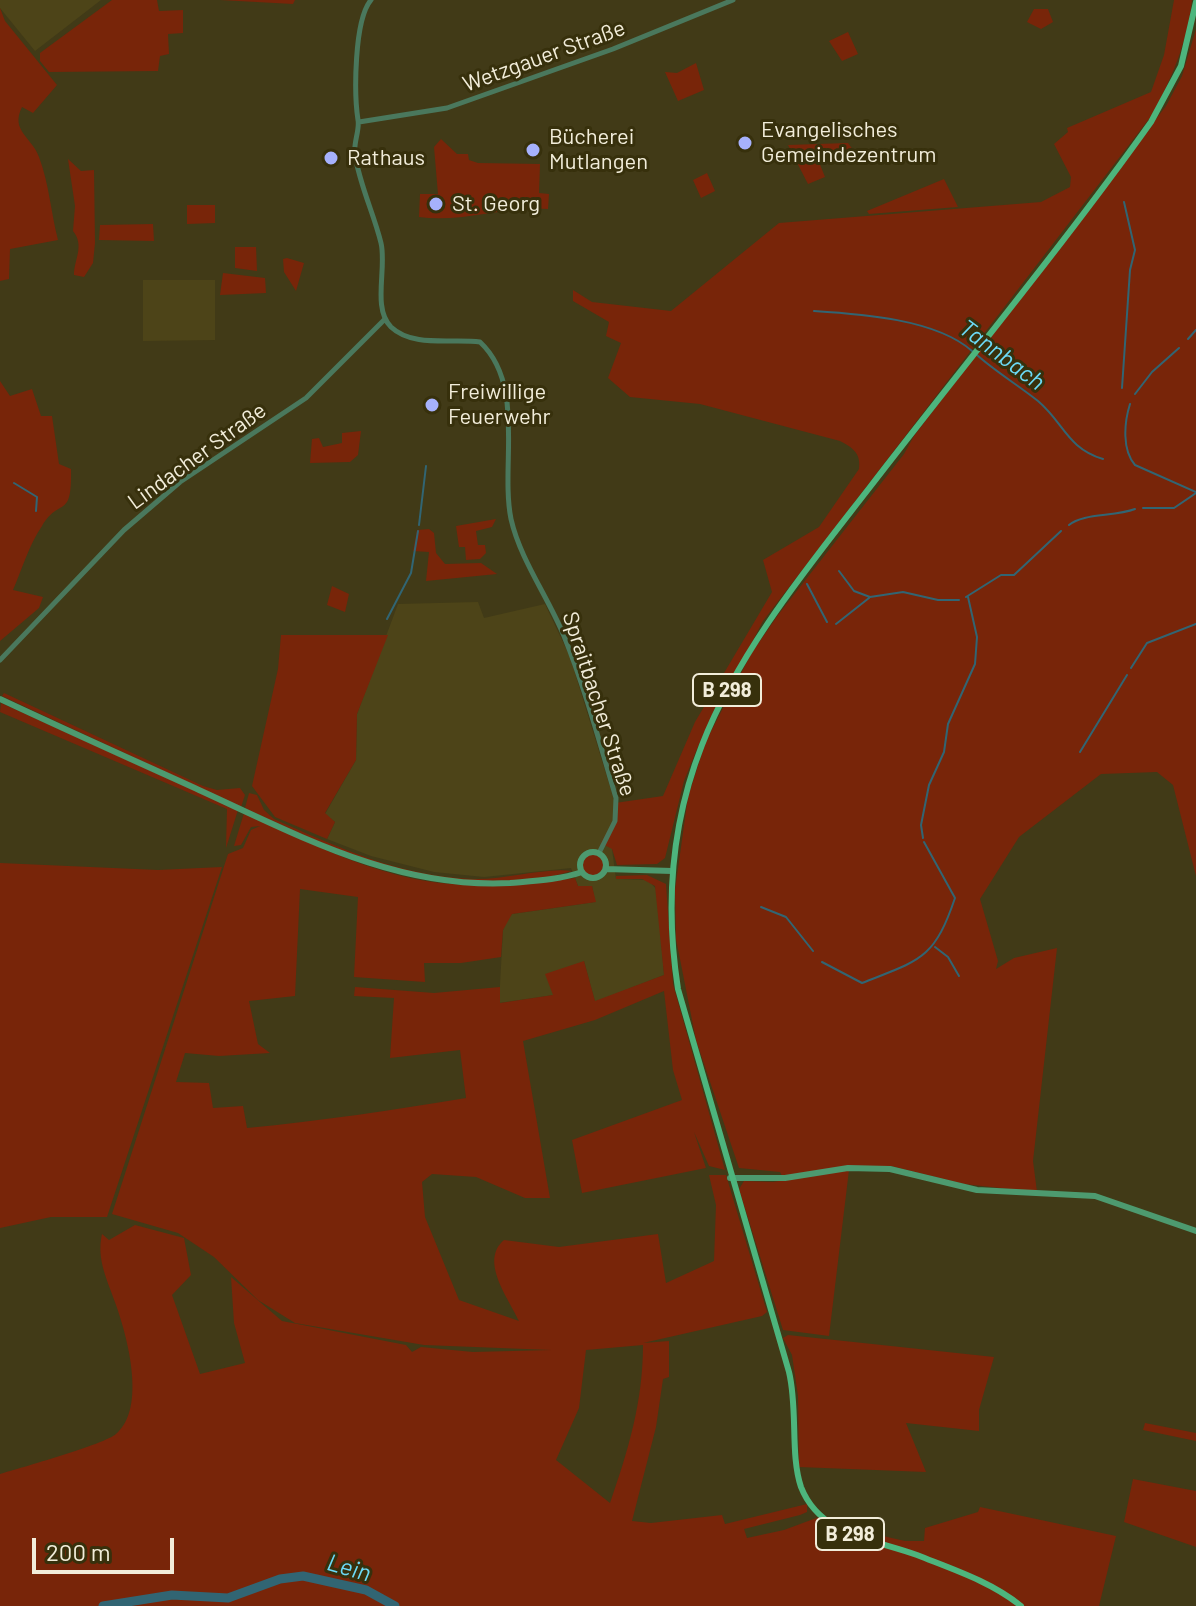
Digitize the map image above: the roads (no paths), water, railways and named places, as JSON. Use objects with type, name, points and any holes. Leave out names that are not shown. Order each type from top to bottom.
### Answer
[{"type":"main road","name":"B 298","points":[[1021,1606],[993,1588],[930,1561],[847,1533],[812,1507],[796,1467],[794,1392],[678,989],[671,938],[672,871],[682,807],[701,745],[729,687],[771,620],[846,517],[1122,161],[1173,86],[1191,36],[1196,2]]},
{"type":"main road","points":[[0,699],[302,837],[384,870],[432,880],[476,884],[527,881],[582,872],[593,878],[606,869],[672,871]]},
{"type":"main road","points":[[582,872],[580,861],[585,854],[599,853],[605,858],[606,869]]},
{"type":"main road","points":[[730,1178],[785,1178],[848,1168],[890,1169],[977,1190],[1095,1196],[1196,1231]]},
{"type":"street","points":[[371,0],[364,14],[355,92],[359,122],[354,136],[355,152],[382,246],[385,319]]},
{"type":"street","name":"Wetzgauer Straße","points":[[359,122],[447,108],[613,49],[733,0]]},
{"type":"street","name":"Lindacher Straße","points":[[0,660],[124,530],[193,473],[306,398],[385,319]]},
{"type":"street","name":"Spraitbacher Straße","points":[[385,319],[399,333],[413,338],[480,342],[489,353],[500,379],[510,430],[511,518],[569,649],[616,798],[615,821],[599,853]]},
{"type":"waterway","points":[[1122,388],[1130,270],[1135,250],[1124,202]]},
{"type":"waterway","name":"Tannbach","points":[[814,311],[919,325],[957,340],[972,351]]},
{"type":"waterway","points":[[1188,339],[1196,330]]},
{"type":"waterway","points":[[1135,394],[1152,372],[1179,348]]},
{"type":"waterway","name":"Tannbach","points":[[977,355],[1047,409],[1073,442],[1103,459]]},
{"type":"waterway","name":"Tannbach","points":[[1130,404],[1125,436],[1135,465],[1196,492]]},
{"type":"waterway","points":[[419,525],[426,466]]},
{"type":"waterway","points":[[14,483],[37,497],[36,511]]},
{"type":"waterway","points":[[1143,508],[1174,508],[1196,493]]},
{"type":"waterway","points":[[1069,525],[1082,519],[1135,509]]},
{"type":"waterway","points":[[387,619],[411,573],[418,531]]},
{"type":"waterway","points":[[966,597],[1001,575],[1014,575],[1061,531]]},
{"type":"waterway","points":[[839,571],[854,591],[870,597],[903,592],[938,600],[959,600]]},
{"type":"waterway","points":[[807,584],[827,622]]},
{"type":"waterway","points":[[923,838],[921,825],[929,785],[944,752],[948,724],[975,664],[977,637],[968,597]]},
{"type":"waterway","points":[[836,624],[869,598]]},
{"type":"waterway","points":[[1131,668],[1147,643],[1196,624]]},
{"type":"waterway","points":[[1080,752],[1127,675]]},
{"type":"waterway","points":[[822,962],[862,983],[898,969],[932,946],[955,898],[924,842]]},
{"type":"waterway","points":[[761,907],[786,917],[813,951]]},
{"type":"waterway","points":[[935,947],[948,957],[959,976]]},
{"type":"waterway","name":"Lein","points":[[103,1606],[172,1595],[228,1598],[280,1579],[303,1576],[366,1590],[395,1606]]},
{"type":"place","name":"Evangelisches Gemeindezentrum","points":[[745,143]]},
{"type":"place","name":"Bücherei Mutlangen","points":[[533,150]]},
{"type":"place","name":"Rathaus","points":[[331,158]]},
{"type":"place","name":"St. Georg","points":[[436,204]]},
{"type":"place","name":"Freiwillige Feuerwehr","points":[[432,405]]}]
